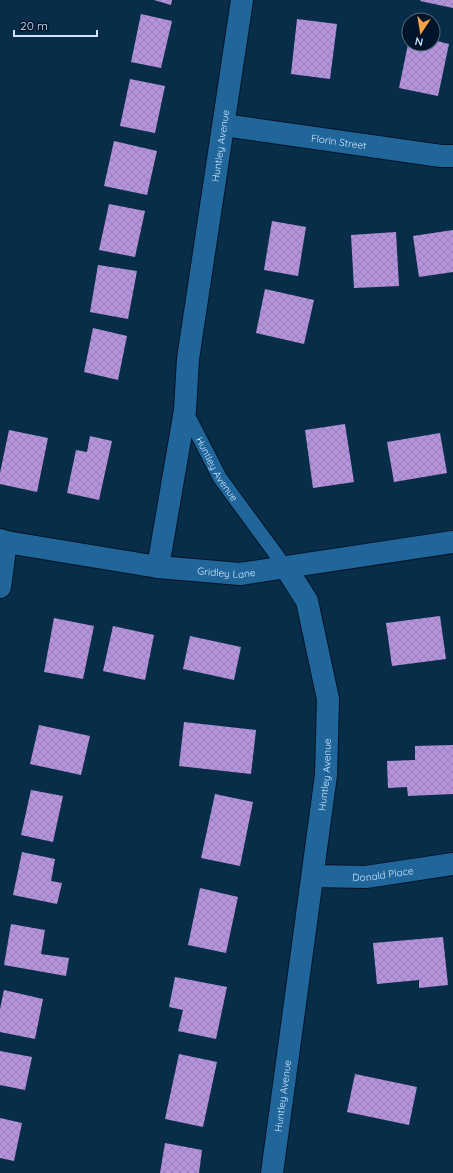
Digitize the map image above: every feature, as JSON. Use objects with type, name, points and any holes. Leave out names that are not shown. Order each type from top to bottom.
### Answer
[{"type":"street","name":"Huntley Avenue","points":[[158,568],[186,410],[188,359],[242,0]]},
{"type":"street","name":"Florin Street","points":[[224,124],[441,156],[453,156]]},
{"type":"street","name":"Gridley Lane","points":[[3,541],[158,568],[240,574],[453,542]]},
{"type":"street","points":[[0,587],[3,541]]},
{"type":"street","name":"Huntley Avenue","points":[[272,1173],[326,775],[328,699],[307,601],[286,568]]},
{"type":"street","name":"Donald Place","points":[[313,876],[366,877],[453,864]]},
{"type":"lane","name":"Huntley Avenue","points":[[186,410],[220,478],[286,568]]},
{"type":"building","points":[[154,0],[172,0],[171,5]]},
{"type":"building","points":[[453,0],[453,8],[420,1]]},
{"type":"building","points":[[141,14],[172,21],[161,68],[131,62]]},
{"type":"building","points":[[297,19],[337,24],[330,79],[291,74]]},
{"type":"building","points":[[441,42],[449,44],[438,96],[399,88],[406,52],[441,52]]},
{"type":"building","points":[[130,79],[165,86],[155,133],[120,126]]},
{"type":"building","points":[[114,141],[157,151],[147,195],[104,186]]},
{"type":"building","points":[[109,204],[145,211],[135,257],[99,250]]},
{"type":"building","points":[[272,221],[306,227],[298,276],[264,270]]},
{"type":"building","points":[[453,230],[453,272],[419,277],[413,236]]},
{"type":"building","points":[[396,232],[399,286],[354,288],[351,235]]},
{"type":"building","points":[[98,265],[137,271],[128,319],[90,312]]},
{"type":"building","points":[[265,289],[314,300],[304,344],[256,333]]},
{"type":"building","points":[[93,328],[127,336],[118,380],[84,372]]},
{"type":"building","points":[[345,424],[354,482],[313,488],[305,430]]},
{"type":"building","points":[[9,430],[48,438],[37,492],[0,484],[0,473]]},
{"type":"building","points":[[440,433],[447,473],[394,482],[387,442]]},
{"type":"building","points":[[90,436],[112,441],[99,500],[67,493],[76,450],[87,452]]},
{"type":"building","points":[[440,616],[446,659],[392,666],[386,623]]},
{"type":"building","points":[[54,618],[94,626],[83,679],[44,672]]},
{"type":"building","points":[[113,626],[154,635],[145,680],[103,671]]},
{"type":"building","points":[[190,636],[241,647],[234,680],[183,669]]},
{"type":"building","points":[[184,722],[256,730],[251,774],[179,766]]},
{"type":"building","points":[[39,725],[90,736],[81,775],[30,764]]},
{"type":"building","points":[[453,745],[453,794],[408,796],[407,787],[388,788],[387,761],[415,760],[415,746]]},
{"type":"building","points":[[31,790],[63,796],[53,842],[21,835]]},
{"type":"building","points":[[215,794],[253,802],[240,866],[201,858]]},
{"type":"building","points":[[22,852],[55,859],[51,881],[62,883],[57,904],[13,895]]},
{"type":"building","points":[[200,888],[238,897],[226,953],[188,945]]},
{"type":"building","points":[[11,924],[45,930],[41,954],[69,958],[66,976],[4,965]]},
{"type":"building","points":[[443,937],[448,985],[419,988],[419,980],[377,984],[373,943]]},
{"type":"building","points":[[175,977],[227,987],[216,1039],[178,1031],[183,1010],[169,1007]]},
{"type":"building","points":[[4,990],[43,999],[35,1039],[0,1032],[0,1009]]},
{"type":"building","points":[[0,1051],[32,1057],[25,1090],[0,1085]]},
{"type":"building","points":[[179,1054],[217,1062],[203,1127],[165,1119]]},
{"type":"building","points":[[355,1074],[417,1087],[409,1125],[347,1112]]},
{"type":"building","points":[[0,1118],[22,1123],[14,1161],[0,1158]]},
{"type":"building","points":[[165,1143],[202,1150],[199,1173],[160,1173]]}]
